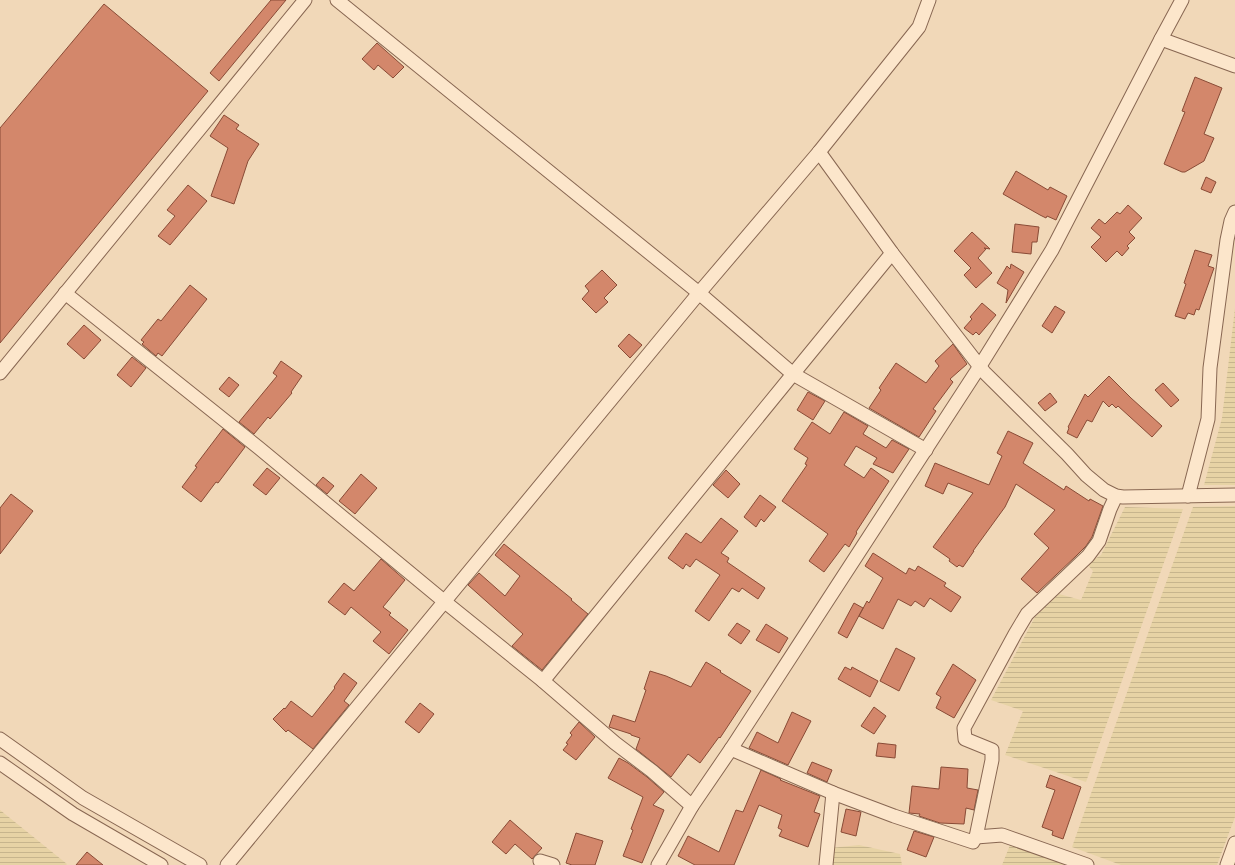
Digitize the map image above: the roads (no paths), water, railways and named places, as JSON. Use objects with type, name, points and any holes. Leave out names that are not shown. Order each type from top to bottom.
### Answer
[{"type":"street","points":[[0,372],[305,0]]},
{"type":"street","points":[[337,0],[699,293],[793,374],[926,450]]},
{"type":"street","points":[[228,865],[699,293],[819,152],[919,27],[929,0]]},
{"type":"street","points":[[658,865],[692,806],[731,749],[926,450],[1052,250],[1182,0]]},
{"type":"street","points":[[1161,39],[1235,66]]},
{"type":"street","points":[[819,152],[892,253],[984,372],[1067,454],[1086,475],[1104,490],[1116,496],[1124,497],[1235,495]]},
{"type":"street","points":[[1188,496],[1208,419],[1210,368],[1227,240],[1231,221],[1235,212]]},
{"type":"street","points":[[543,682],[892,253]]},
{"type":"street","points":[[65,293],[259,448],[615,743],[652,771],[692,806]]},
{"type":"street","points":[[731,749],[833,793],[894,816],[973,842],[976,837],[992,760],[992,750],[965,739],[964,728],[1027,614],[1088,556],[1099,541],[1116,496]]},
{"type":"street","points":[[0,739],[83,798],[200,865]]},
{"type":"street","points":[[0,763],[73,814],[161,865]]},
{"type":"street","points":[[826,865],[833,793]]},
{"type":"street","points":[[976,837],[1002,835],[1087,865]]},
{"type":"street","points":[[1227,865],[1235,843]]},
{"type":"street","points":[[540,861],[553,865]]}]
